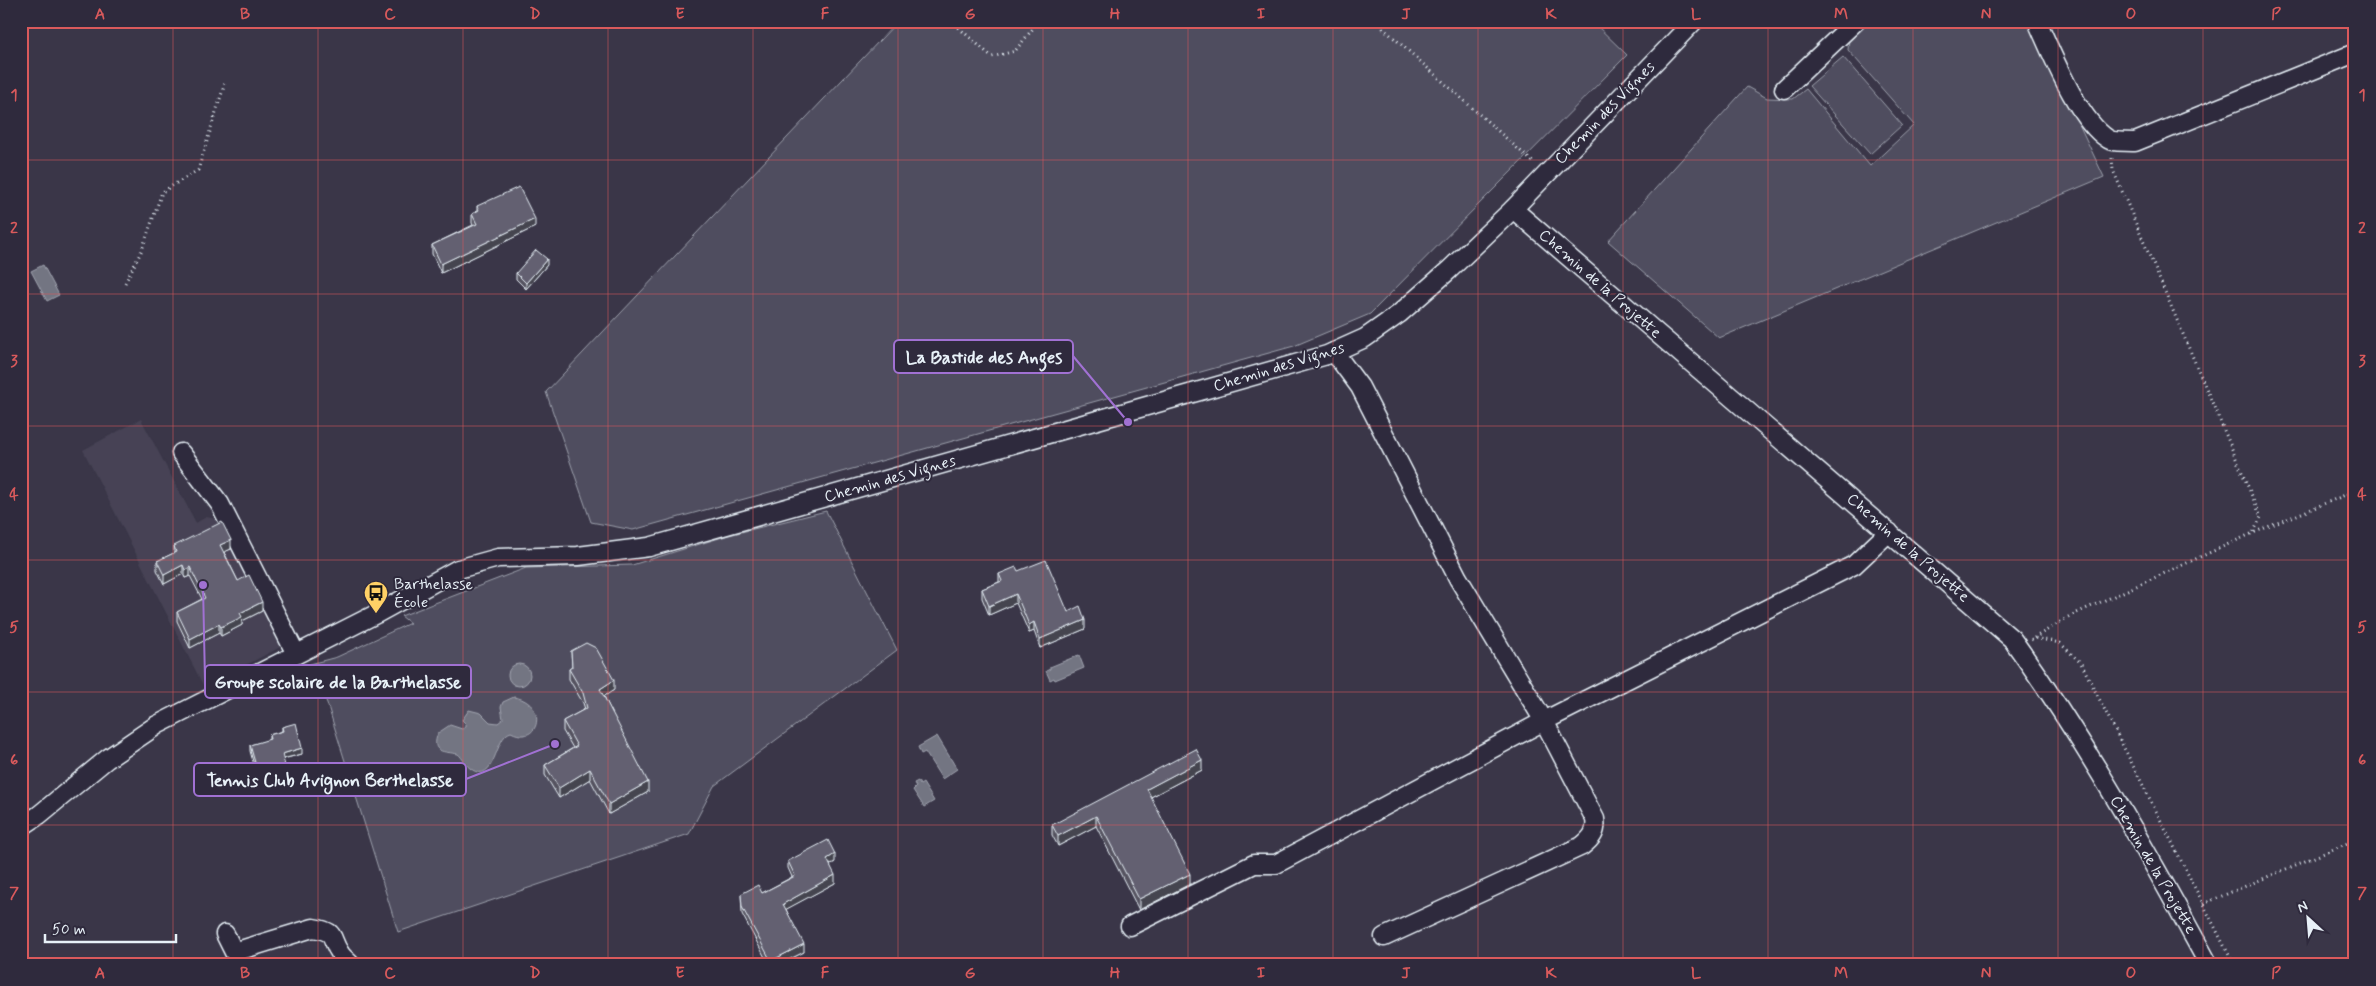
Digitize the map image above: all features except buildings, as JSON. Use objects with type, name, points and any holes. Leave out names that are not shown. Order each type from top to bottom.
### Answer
[{"type":"street","name":"Chemin des Vignes","points":[[21,827],[40,815],[107,759],[157,725],[458,570],[498,558],[578,556],[649,547],[1334,352],[1366,338],[1399,314],[1449,270],[1513,209],[1694,21]]},
{"type":"street","points":[[1784,89],[1856,21]]},
{"type":"street","points":[[2037,21],[2067,84],[2086,116],[2110,140],[2135,142],[2355,53]]},
{"type":"street","name":"Chemin de la Projette","points":[[1513,209],[2012,639],[2042,682],[2136,832],[2209,965]]},
{"type":"street","points":[[1334,352],[1360,387],[1458,578],[1544,722],[1595,819],[1595,831],[1590,840],[1582,846],[1384,937]]},
{"type":"street","points":[[181,453],[220,504],[296,654]]},
{"type":"street","points":[[1130,926],[1254,864],[1276,864],[1544,722],[1854,565],[1889,532]]},
{"type":"street","points":[[225,934],[234,952],[313,928],[325,930],[333,935],[339,953],[351,965]]},
{"type":"path","points":[[951,21],[992,57],[1015,51],[1039,21]]},
{"type":"path","points":[[1375,21],[1546,174]]},
{"type":"path","points":[[125,283],[142,250],[162,192],[198,170],[225,83]]},
{"type":"path","points":[[2110,140],[2113,170],[2260,516],[2253,533]]},
{"type":"path","points":[[2018,648],[2070,616],[2253,533],[2355,491]]},
{"type":"path","points":[[2034,638],[2060,643],[2081,663],[2234,965]]},
{"type":"path","points":[[2203,904],[2355,840]]},
{"type":"shaded area","points":[[898,21],[1592,21],[1627,55],[1370,314],[1294,346],[633,530],[591,522],[546,392]]},
{"type":"shaded area","points":[[1868,21],[2030,21],[2104,177],[1719,338],[1608,241],[1747,87],[1767,98],[1793,99],[1806,89],[1870,166],[1914,125],[1848,50],[1849,39]]},
{"type":"shaded area","points":[[1843,57],[1902,125],[1870,154],[1809,86]]},
{"type":"shaded area","points":[[141,419],[196,523],[206,517],[216,519],[223,527],[286,644],[204,687],[83,450]]},
{"type":"shaded area","points":[[826,511],[897,650],[714,786],[689,834],[398,932],[327,703],[310,664],[337,657],[410,623],[401,616],[526,568],[632,565],[729,535]]},
{"type":"water","points":[[43,265],[59,295],[47,301],[31,271]]},
{"type":"water","points":[[1079,655],[1084,668],[1055,680],[1054,678],[1050,680],[1046,671],[1050,667]]},
{"type":"water","points":[[519,664],[527,667],[530,675],[527,683],[519,686],[511,683],[508,675],[511,667]]},
{"type":"water","points":[[514,697],[525,701],[532,707],[536,715],[534,729],[529,734],[521,735],[511,732],[505,735],[490,766],[485,771],[479,772],[471,769],[458,754],[443,752],[437,748],[436,740],[438,733],[450,725],[462,729],[466,727],[462,720],[469,710],[481,713],[490,722],[498,723],[503,719],[501,707],[503,702]]},
{"type":"water","points":[[937,736],[957,769],[942,779],[925,752],[921,754],[918,747]]},
{"type":"water","points":[[918,781],[920,785],[923,783],[934,801],[924,807],[913,790],[916,787],[914,783]]},
{"type":"place","name":"La Bastide des Anges","points":[[1128,422]]},
{"type":"place","name":"Groupe scolaire de la Barthelasse","points":[[203,585]]},
{"type":"place","name":"Barthelasse École","points":[[376,614]]},
{"type":"place","name":"Tennis Club Avignon Berthelasse","points":[[555,744]]}]
